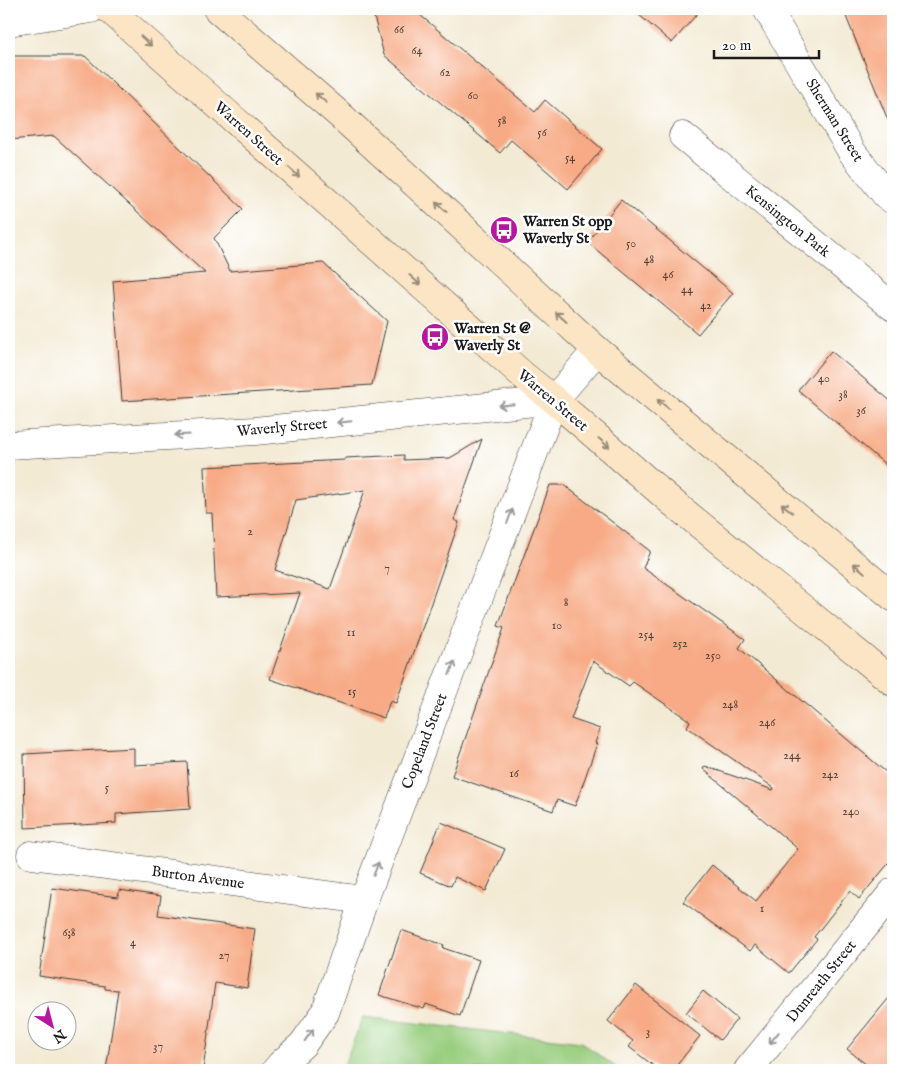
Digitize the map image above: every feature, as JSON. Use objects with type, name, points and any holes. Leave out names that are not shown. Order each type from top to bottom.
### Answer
[{"type":"main road","name":"Warren Street","points":[[109,9],[524,376],[672,502],[893,682]]},
{"type":"main road","points":[[218,9],[341,116],[597,350],[893,597]]},
{"type":"street","points":[[9,22],[91,9]]},
{"type":"street","name":"Sherman Street","points":[[767,9],[852,152],[886,196],[893,200]]},
{"type":"street","name":"Kensington Park","points":[[683,136],[893,307]]},
{"type":"street","name":"Copeland Street","points":[[276,1070],[303,1044],[324,1013],[364,900],[554,400],[597,350]]},
{"type":"street","name":"Waverly Street","points":[[9,446],[255,431],[554,400]]},
{"type":"street","name":"Burton Avenue","points":[[31,855],[364,900]]},
{"type":"street","name":"Dunreath Street","points":[[748,1070],[893,892]]},
{"type":"green space","points":[[363,1017],[581,1042],[620,1070],[342,1070]]},
{"type":"building","points":[[372,9],[413,9],[535,112],[545,100],[602,149],[568,189],[511,140],[500,153],[384,55]]},
{"type":"building","points":[[632,9],[701,9],[672,43]]},
{"type":"building","points":[[843,9],[893,9],[892,130]]},
{"type":"building","points":[[9,56],[85,56],[243,209],[214,238],[230,271],[323,263],[387,321],[372,385],[122,401],[113,281],[205,273],[54,136],[9,140]]},
{"type":"building","points":[[621,200],[733,293],[698,334],[587,242]]},
{"type":"building","points":[[831,351],[893,403],[893,471],[798,390]]},
{"type":"building","points":[[482,439],[454,520],[459,522],[412,658],[396,703],[390,701],[384,718],[270,679],[300,593],[216,597],[212,513],[206,513],[204,467],[404,455],[404,460],[450,458]],"holes":[[[365,490],[330,589],[275,570],[296,500]]]},
{"type":"building","points":[[550,485],[564,485],[650,551],[643,568],[745,639],[739,648],[893,778],[893,858],[859,899],[850,891],[814,937],[817,939],[789,973],[755,945],[750,951],[683,902],[712,865],[756,901],[798,849],[703,769],[705,766],[773,790],[774,788],[687,727],[690,721],[633,682],[629,686],[593,661],[571,719],[600,729],[595,743],[597,744],[575,806],[557,800],[553,811],[452,776],[504,628],[498,626]]},
{"type":"building","points":[[134,748],[134,765],[187,762],[190,809],[116,814],[116,823],[25,828],[24,754]]},
{"type":"building","points":[[441,822],[505,849],[486,891],[455,877],[451,886],[420,873]]},
{"type":"building","points":[[52,888],[118,897],[119,890],[161,896],[158,915],[255,929],[247,988],[215,983],[203,1070],[106,1070],[118,990],[105,989],[105,986],[39,976]]},
{"type":"building","points":[[401,930],[444,945],[443,948],[479,960],[460,1016],[426,1004],[424,1009],[379,995]]},
{"type":"building","points":[[636,985],[700,1036],[673,1070],[659,1070],[629,1047],[633,1041],[608,1021]]},
{"type":"building","points":[[703,991],[737,1019],[720,1040],[686,1013]]},
{"type":"building","points":[[893,993],[893,1070],[873,1070],[847,1049]]},
{"type":"place","name":"Warren St opp Waverly St","points":[[504,230]]},
{"type":"place","name":"Warren St @ Waverly St","points":[[435,337]]}]
